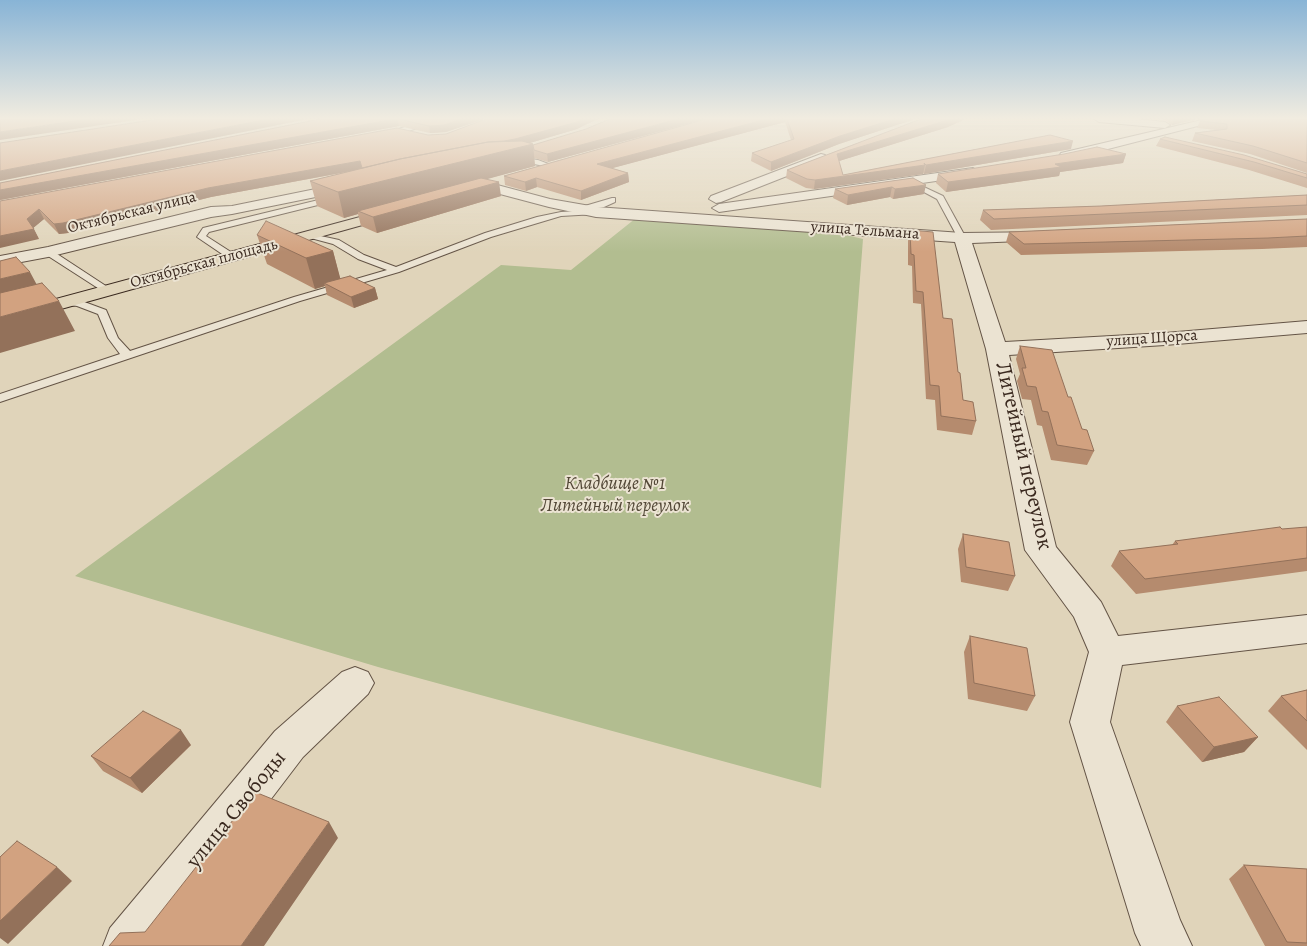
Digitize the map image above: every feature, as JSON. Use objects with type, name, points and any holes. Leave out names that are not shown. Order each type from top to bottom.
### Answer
[{"type":"main road","points":[[468,191],[565,164]]},
{"type":"main road","name":"Октябрьская площадь","points":[[0,320],[412,206]]},
{"type":"street","points":[[698,207],[726,194],[809,163]]},
{"type":"street","points":[[655,215],[698,207],[909,182],[990,169]]},
{"type":"street","name":"улица Тельмана","points":[[486,186],[576,209],[596,212],[962,238],[1066,234]]},
{"type":"street","name":"Октябрьская улица","points":[[0,261],[48,252],[211,212],[363,187]]},
{"type":"street","name":"Литейный переулок","points":[[962,238],[997,349],[1041,550],[1089,611],[1107,652]]},
{"type":"street","name":"улица Щорса","points":[[997,349],[1165,339],[1307,327]]},
{"type":"street","points":[[1167,946],[1160,932],[1090,722],[1107,652],[1307,629]]},
{"type":"street","name":"улица Свободы","points":[[128,946],[289,744],[355,683]]},
{"type":"lane","points":[[542,163],[548,165],[546,169]]},
{"type":"lane","points":[[909,182],[940,198],[962,238]]},
{"type":"lane","points":[[202,237],[206,230],[363,187]]},
{"type":"lane","points":[[576,209],[601,205],[612,200]]},
{"type":"lane","points":[[202,237],[201,229],[223,219],[232,210]]},
{"type":"lane","points":[[0,398],[297,299],[396,270],[488,235],[561,214],[596,212]]},
{"type":"lane","points":[[310,235],[336,242],[361,257],[396,270]]},
{"type":"lane","points":[[202,237],[232,256]]},
{"type":"lane","points":[[48,252],[107,290]]},
{"type":"lane","points":[[66,302],[79,303],[102,312],[112,338],[120,349],[128,355]]},
{"type":"green space","name":"Кладбище №1 Литейный переулок","points":[[636,218],[842,234],[863,239],[821,788],[378,667],[75,576],[501,265],[571,270]]},
{"type":"building","points":[[0,163],[41,163],[0,171]]},
{"type":"building","points":[[99,163],[149,163],[0,190],[0,183]]},
{"type":"building","points":[[206,163],[348,163],[208,188],[63,223],[54,224],[39,209],[27,219],[34,229],[0,236],[0,201]]},
{"type":"building","points":[[361,163],[382,163],[362,168]]},
{"type":"building","points":[[383,163],[455,163],[338,192],[310,181]]},
{"type":"building","points":[[550,163],[600,163],[597,164],[628,173],[581,191],[536,178],[525,182],[504,176]]},
{"type":"building","points":[[805,163],[840,163],[843,175],[904,163],[924,163],[925,165],[815,180],[807,179],[787,170]]},
{"type":"building","points":[[1006,163],[1061,163],[1055,164],[1061,167],[948,182],[938,174]]},
{"type":"building","points":[[1258,163],[1271,163],[1307,174],[1307,178]]},
{"type":"building","points":[[481,178],[499,182],[373,217],[358,211]]},
{"type":"building","points":[[913,178],[926,185],[895,189],[892,187],[848,195],[835,189]]},
{"type":"building","points":[[1307,195],[1307,205],[994,219],[983,210],[1101,206]]},
{"type":"building","points":[[1307,219],[1307,236],[1268,238],[1024,244],[1009,232]]},
{"type":"building","points":[[266,221],[333,251],[306,258],[257,235]]},
{"type":"building","points":[[910,230],[933,232],[943,318],[952,319],[963,400],[973,402],[976,421],[941,416],[939,386],[930,385],[923,292],[916,291],[914,255],[911,254]]},
{"type":"building","points":[[16,257],[30,272],[0,279],[0,261]]},
{"type":"building","points":[[350,276],[375,288],[351,297],[324,283]]},
{"type":"building","points":[[42,283],[59,301],[0,317],[0,293]]},
{"type":"building","points":[[1020,346],[1052,350],[1068,397],[1071,397],[1082,429],[1087,430],[1094,451],[1057,445],[1048,412],[1042,411],[1036,387],[1027,386],[1022,368],[1026,368]]},
{"type":"building","points":[[1280,527],[1282,529],[1307,527],[1307,558],[1145,579],[1119,551],[1178,544],[1175,541]]},
{"type":"building","points":[[963,534],[1009,542],[1015,576],[966,567]]},
{"type":"building","points":[[970,636],[1027,648],[1035,696],[974,683]]},
{"type":"building","points":[[1307,690],[1307,721],[1281,696]]},
{"type":"building","points":[[1219,697],[1258,737],[1214,747],[1177,706]]},
{"type":"building","points":[[143,711],[181,730],[130,778],[91,756]]},
{"type":"building","points":[[255,792],[329,822],[241,946],[109,946],[120,933],[145,932]]},
{"type":"building","points":[[17,841],[57,867],[0,921],[0,857]]},
{"type":"building","points":[[1244,865],[1307,869],[1307,943],[1287,942]]}]
